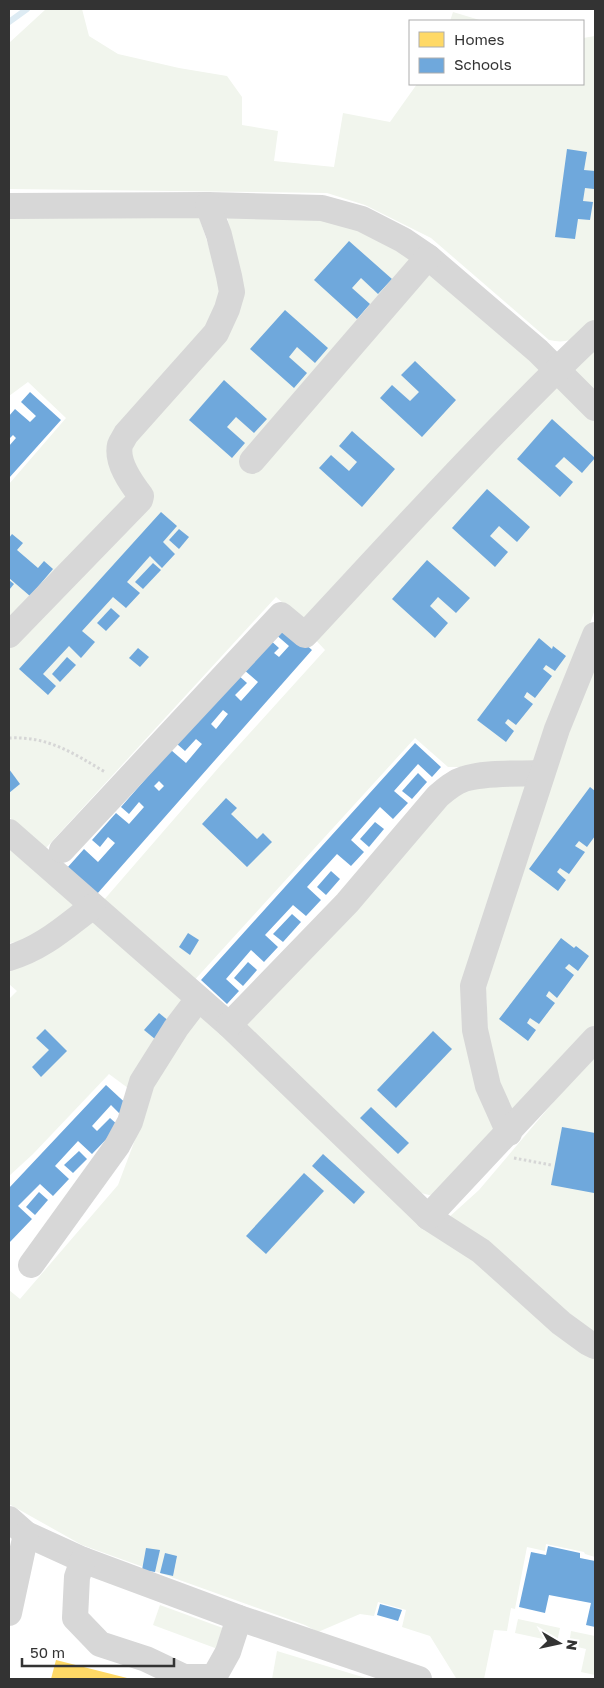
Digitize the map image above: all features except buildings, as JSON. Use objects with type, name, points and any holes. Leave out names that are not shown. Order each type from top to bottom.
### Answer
[{"type":"street","points":[[9,636],[140,500],[141,496],[124,469],[120,446],[126,434],[216,333],[227,309],[232,292],[219,235],[208,205]]},
{"type":"street","points":[[9,206],[208,205],[322,208],[362,219],[403,240],[428,257],[558,369],[595,408]]},
{"type":"street","points":[[252,462],[428,257]]},
{"type":"street","points":[[62,850],[281,615],[305,635],[436,494],[558,369],[595,334]]},
{"type":"street","points":[[509,1133],[488,1086],[475,1030],[473,986],[557,729],[595,635]]},
{"type":"street","points":[[229,1025],[348,903],[438,796],[465,778],[542,773]]},
{"type":"street","points":[[9,832],[229,1025],[428,1217],[481,1252],[554,1318],[595,1346]]},
{"type":"street","points":[[9,958],[27,953],[46,942],[93,906]]},
{"type":"street","points":[[31,1265],[117,1146],[130,1122],[142,1082],[176,1028],[198,999]]},
{"type":"street","points":[[428,1217],[509,1133],[595,1039]]},
{"type":"street","points":[[9,1613],[18,1527],[83,1560],[239,1618],[419,1679]]},
{"type":"street","points":[[83,1560],[77,1576],[75,1618],[100,1644],[146,1659],[184,1677],[214,1677],[228,1652],[239,1618]]},
{"type":"path","points":[[9,738],[27,737],[64,749],[125,784]]},
{"type":"path","points":[[489,1154],[551,1165]]},
{"type":"shaded area","points":[[46,9],[82,9],[89,36],[118,54],[179,68],[227,76],[242,97],[242,125],[278,131],[274,161],[334,167],[343,113],[390,122],[416,85],[584,85],[584,38],[595,36],[595,322],[579,335],[569,340],[549,340],[431,238],[365,205],[327,193],[9,189],[9,43]]},
{"type":"shaded area","points":[[453,12],[480,20],[450,20]]},
{"type":"shaded area","points":[[9,215],[199,217],[224,292],[213,321],[122,432],[135,465],[130,450],[241,293],[227,215],[330,216],[378,236],[465,299],[595,419],[595,609],[542,767],[448,767],[415,738],[191,984],[103,901],[220,766],[325,650],[312,636],[304,621],[276,597],[45,849],[9,817],[9,484],[66,418],[28,382],[9,396]]},
{"type":"shaded area","points":[[595,347],[595,392],[571,367]]},
{"type":"shaded area","points":[[595,656],[595,1028],[509,1122],[490,1080],[485,969]]},
{"type":"shaded area","points":[[538,775],[476,962],[501,1131],[439,1194],[429,1195],[421,1193],[239,1022],[454,790]]},
{"type":"shaded area","points":[[9,842],[80,905],[28,941],[9,943]]},
{"type":"shaded area","points":[[90,914],[187,1003],[132,1091],[109,1074],[33,1154],[9,1176],[9,999],[17,991],[9,984],[9,965]]},
{"type":"shaded area","points":[[197,1013],[595,1352],[595,1557],[584,1552],[546,1544],[545,1551],[527,1547],[515,1609],[511,1608],[507,1631],[494,1630],[484,1679],[456,1678],[430,1636],[402,1627],[406,1610],[378,1602],[374,1616],[360,1614],[318,1632],[305,1625],[82,1545],[9,1504],[9,1290],[20,1299],[118,1185],[141,1124],[145,1094]]},
{"type":"shaded area","points":[[595,1053],[595,1337],[448,1218],[479,1190]]},
{"type":"shaded area","points":[[160,1605],[231,1631],[223,1651],[153,1625]]},
{"type":"shaded area","points":[[518,1619],[560,1628],[557,1642],[515,1633]]},
{"type":"shaded area","points":[[571,1631],[595,1636],[595,1675],[581,1672],[586,1649],[569,1645]]},
{"type":"shaded area","points":[[277,1651],[369,1679],[272,1679]]},
{"type":"waterway","points":[[9,22],[27,9]]}]
